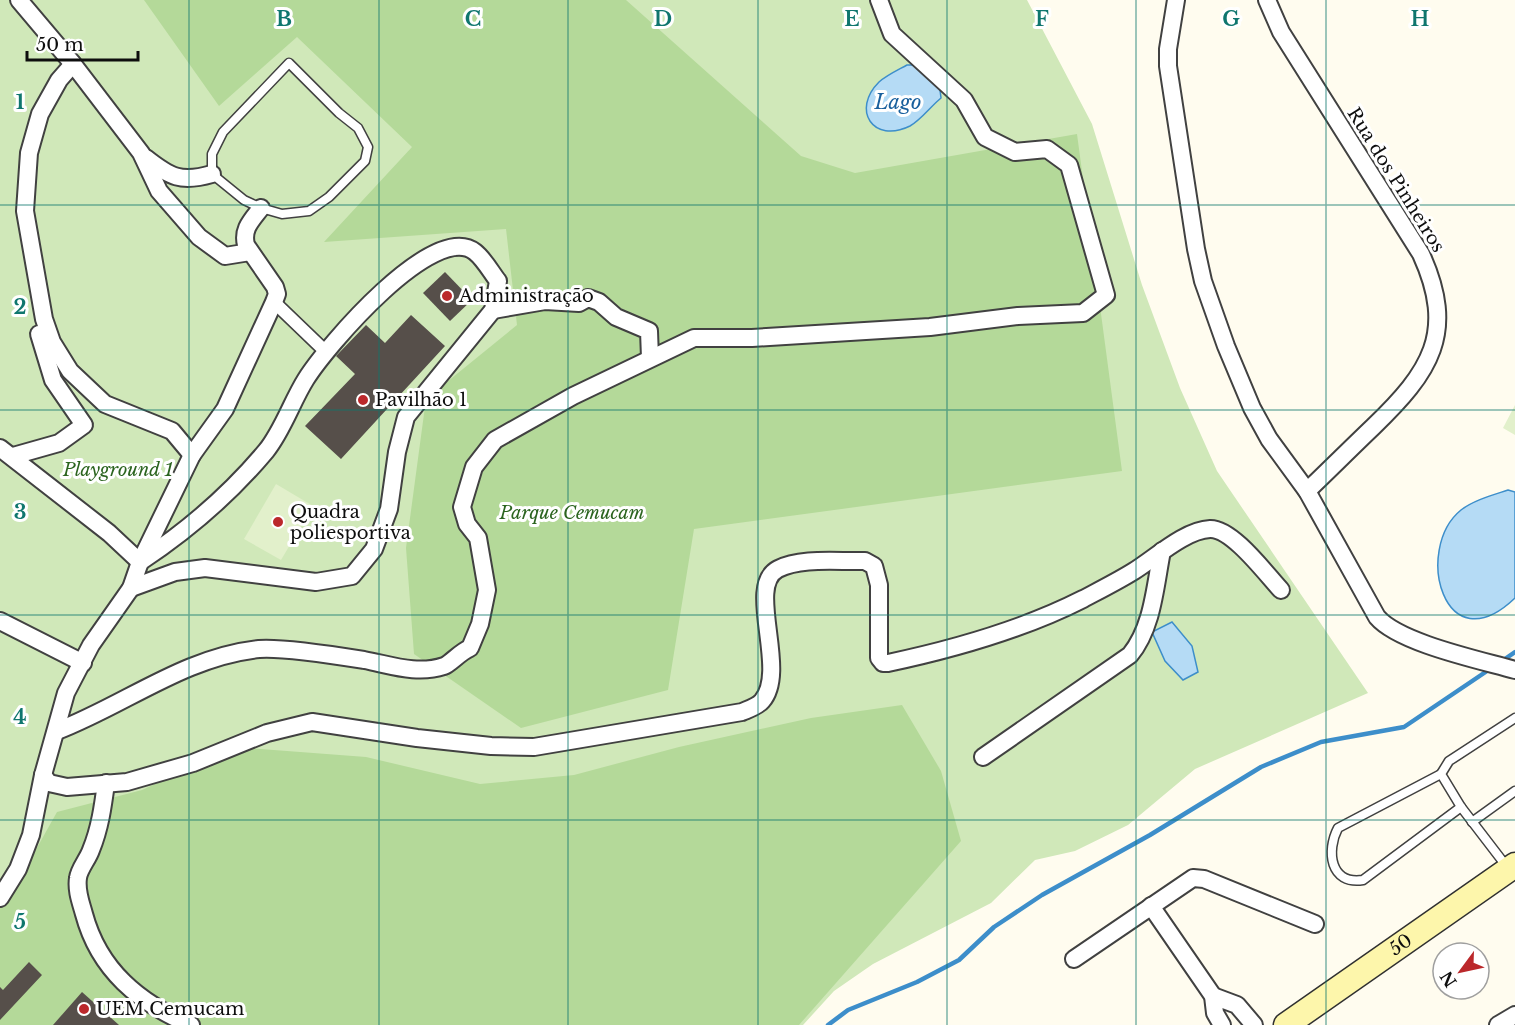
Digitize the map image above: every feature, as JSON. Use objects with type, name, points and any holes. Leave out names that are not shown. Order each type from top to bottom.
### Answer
[{"type":"main road","name":"50","points":[[1286,1025],[1512,867]]},
{"type":"street","points":[[19,0],[73,64],[141,153],[159,191],[199,237],[225,256],[250,252]]},
{"type":"street","points":[[57,731],[92,718],[119,700],[198,663],[229,654],[262,649],[361,659],[419,671],[447,665],[456,654],[470,648],[480,624],[487,590],[478,538],[467,524],[462,507],[474,467],[495,440],[650,358],[668,352],[694,338],[752,339],[930,327],[1018,316],[1083,313],[1106,296],[1070,165],[1047,149],[1015,152],[985,137],[964,100],[892,34],[879,0]]},
{"type":"street","points":[[1176,0],[1168,49],[1168,66],[1196,249],[1203,281],[1226,346],[1252,408],[1269,439],[1307,491],[1377,617],[1386,627],[1418,641],[1515,670]]},
{"type":"street","name":"Rua dos Pinheiros","points":[[1267,0],[1281,32],[1421,254],[1432,277],[1436,304],[1437,327],[1433,350],[1426,367],[1408,393],[1307,491]]},
{"type":"street","points":[[6,452],[59,443],[84,425],[53,380],[36,321],[17,216],[22,153],[58,80],[73,64]]},
{"type":"street","points":[[40,114],[29,153],[25,211],[44,319],[52,342],[70,371],[105,404],[172,431],[192,455]]},
{"type":"street","points":[[141,153],[168,175],[192,180],[212,174]]},
{"type":"street","points":[[0,898],[22,859],[31,835],[43,775],[66,693],[91,645],[131,588],[140,562],[192,455],[225,409],[274,302],[277,294],[275,287],[246,245],[245,229],[261,208]]},
{"type":"street","points":[[131,588],[175,572],[205,568],[316,582],[352,576],[374,549],[389,509],[397,452],[406,417],[493,310],[498,280],[474,252],[456,246],[427,259],[386,288],[325,351],[305,380],[268,449],[181,535],[140,562]]},
{"type":"street","points":[[493,310],[545,301],[579,303],[588,298],[599,302],[616,317],[649,331],[650,358]]},
{"type":"street","points":[[274,302],[325,351]]},
{"type":"street","points":[[6,452],[109,533],[140,562]]},
{"type":"street","points":[[43,775],[49,783],[67,787],[149,777],[193,763],[267,733],[312,722],[428,739],[491,746],[534,747],[742,712],[761,703],[770,690],[771,660],[764,588],[771,574],[792,564],[865,561],[874,566],[879,585],[879,657],[884,663],[937,652],[1047,616],[1136,570],[1162,551],[1197,532],[1210,529],[1221,531],[1237,542],[1281,590]]},
{"type":"street","points":[[983,757],[1130,655],[1139,643],[1149,615],[1162,551]]},
{"type":"street","points":[[0,621],[83,663]]},
{"type":"street","points":[[106,783],[101,819],[91,851],[78,877],[78,894],[87,924],[115,976],[133,992],[191,1025]]},
{"type":"street","points":[[1074,959],[1183,884],[1198,878],[1315,924]]},
{"type":"street","points":[[1151,906],[1214,996],[1215,1013],[1222,1025]]},
{"type":"street","points":[[1214,996],[1237,1005],[1254,1025]]},
{"type":"street","points":[[1498,1025],[1515,1015]]},
{"type":"lane","points":[[289,63],[339,113],[358,128],[368,147],[365,160],[329,197],[309,211],[282,214],[261,208],[244,200],[212,174],[212,154],[224,132],[289,63]]},
{"type":"lane","points":[[1461,807],[1363,880],[1353,882],[1343,879],[1335,867],[1330,852],[1331,842],[1338,828],[1441,774],[1449,761],[1515,718]]},
{"type":"lane","points":[[1441,774],[1472,822],[1512,867]]},
{"type":"lane","points":[[1472,822],[1515,791]]},
{"type":"green space","name":"Parque Cemucam","points":[[0,0],[1027,0],[1092,124],[1142,285],[1180,388],[1217,471],[1368,693],[1195,769],[1128,825],[1075,851],[1035,860],[991,903],[873,964],[834,991],[803,1025],[0,1025]]},
{"type":"green space","points":[[144,0],[626,0],[801,156],[855,173],[1077,134],[1122,471],[694,529],[668,690],[521,728],[414,654],[406,548],[426,399],[517,325],[506,229],[324,242],[412,147],[297,37],[219,106]]},
{"type":"green space","points":[[1515,405],[1515,435],[1503,428]]},
{"type":"green space","name":"Quadra poliesportiva","points":[[276,484],[313,506],[281,560],[244,539]]},
{"type":"green space","points":[[902,705],[941,771],[961,841],[799,1025],[0,1025],[0,906],[29,862],[57,812],[142,790],[236,747],[366,757],[480,784],[574,775],[679,747],[811,718]]},
{"type":"water","name":"Lago","points":[[907,65],[920,65],[939,82],[941,98],[910,126],[886,131],[870,121],[867,103],[871,93],[882,79]]},
{"type":"water","points":[[1508,490],[1515,492],[1515,598],[1490,615],[1470,618],[1454,610],[1443,594],[1438,573],[1439,550],[1447,528],[1461,510]]},
{"type":"water","points":[[1172,622],[1192,646],[1198,672],[1183,680],[1165,661],[1152,632]]},
{"type":"building","name":"Administração","points":[[445,272],[472,300],[450,321],[423,293]]},
{"type":"building","name":"Pavilhão 1","points":[[411,315],[445,346],[341,459],[305,426],[355,374],[336,356],[366,325],[385,343]]},
{"type":"building","points":[[29,962],[42,975],[0,1020],[0,987],[3,990]]},
{"type":"building","name":"UEM Cemucam","points":[[82,992],[119,1025],[53,1025]]},
{"type":"waterway","points":[[1502,661],[1515,652]]},
{"type":"waterway","points":[[828,1025],[848,1010],[917,982],[959,960],[994,927],[1042,895],[1150,835],[1261,767],[1321,742],[1404,727],[1490,669]]},
{"type":"place","name":"Administração","points":[[447,296]]},
{"type":"place","name":"Pavilhão 1","points":[[363,400]]},
{"type":"place","name":"Quadra poliesportiva","points":[[278,522]]},
{"type":"place","name":"UEM Cemucam","points":[[84,1009]]},
{"type":"park label","name":"Playground 1","points":[[118,470]]}]
